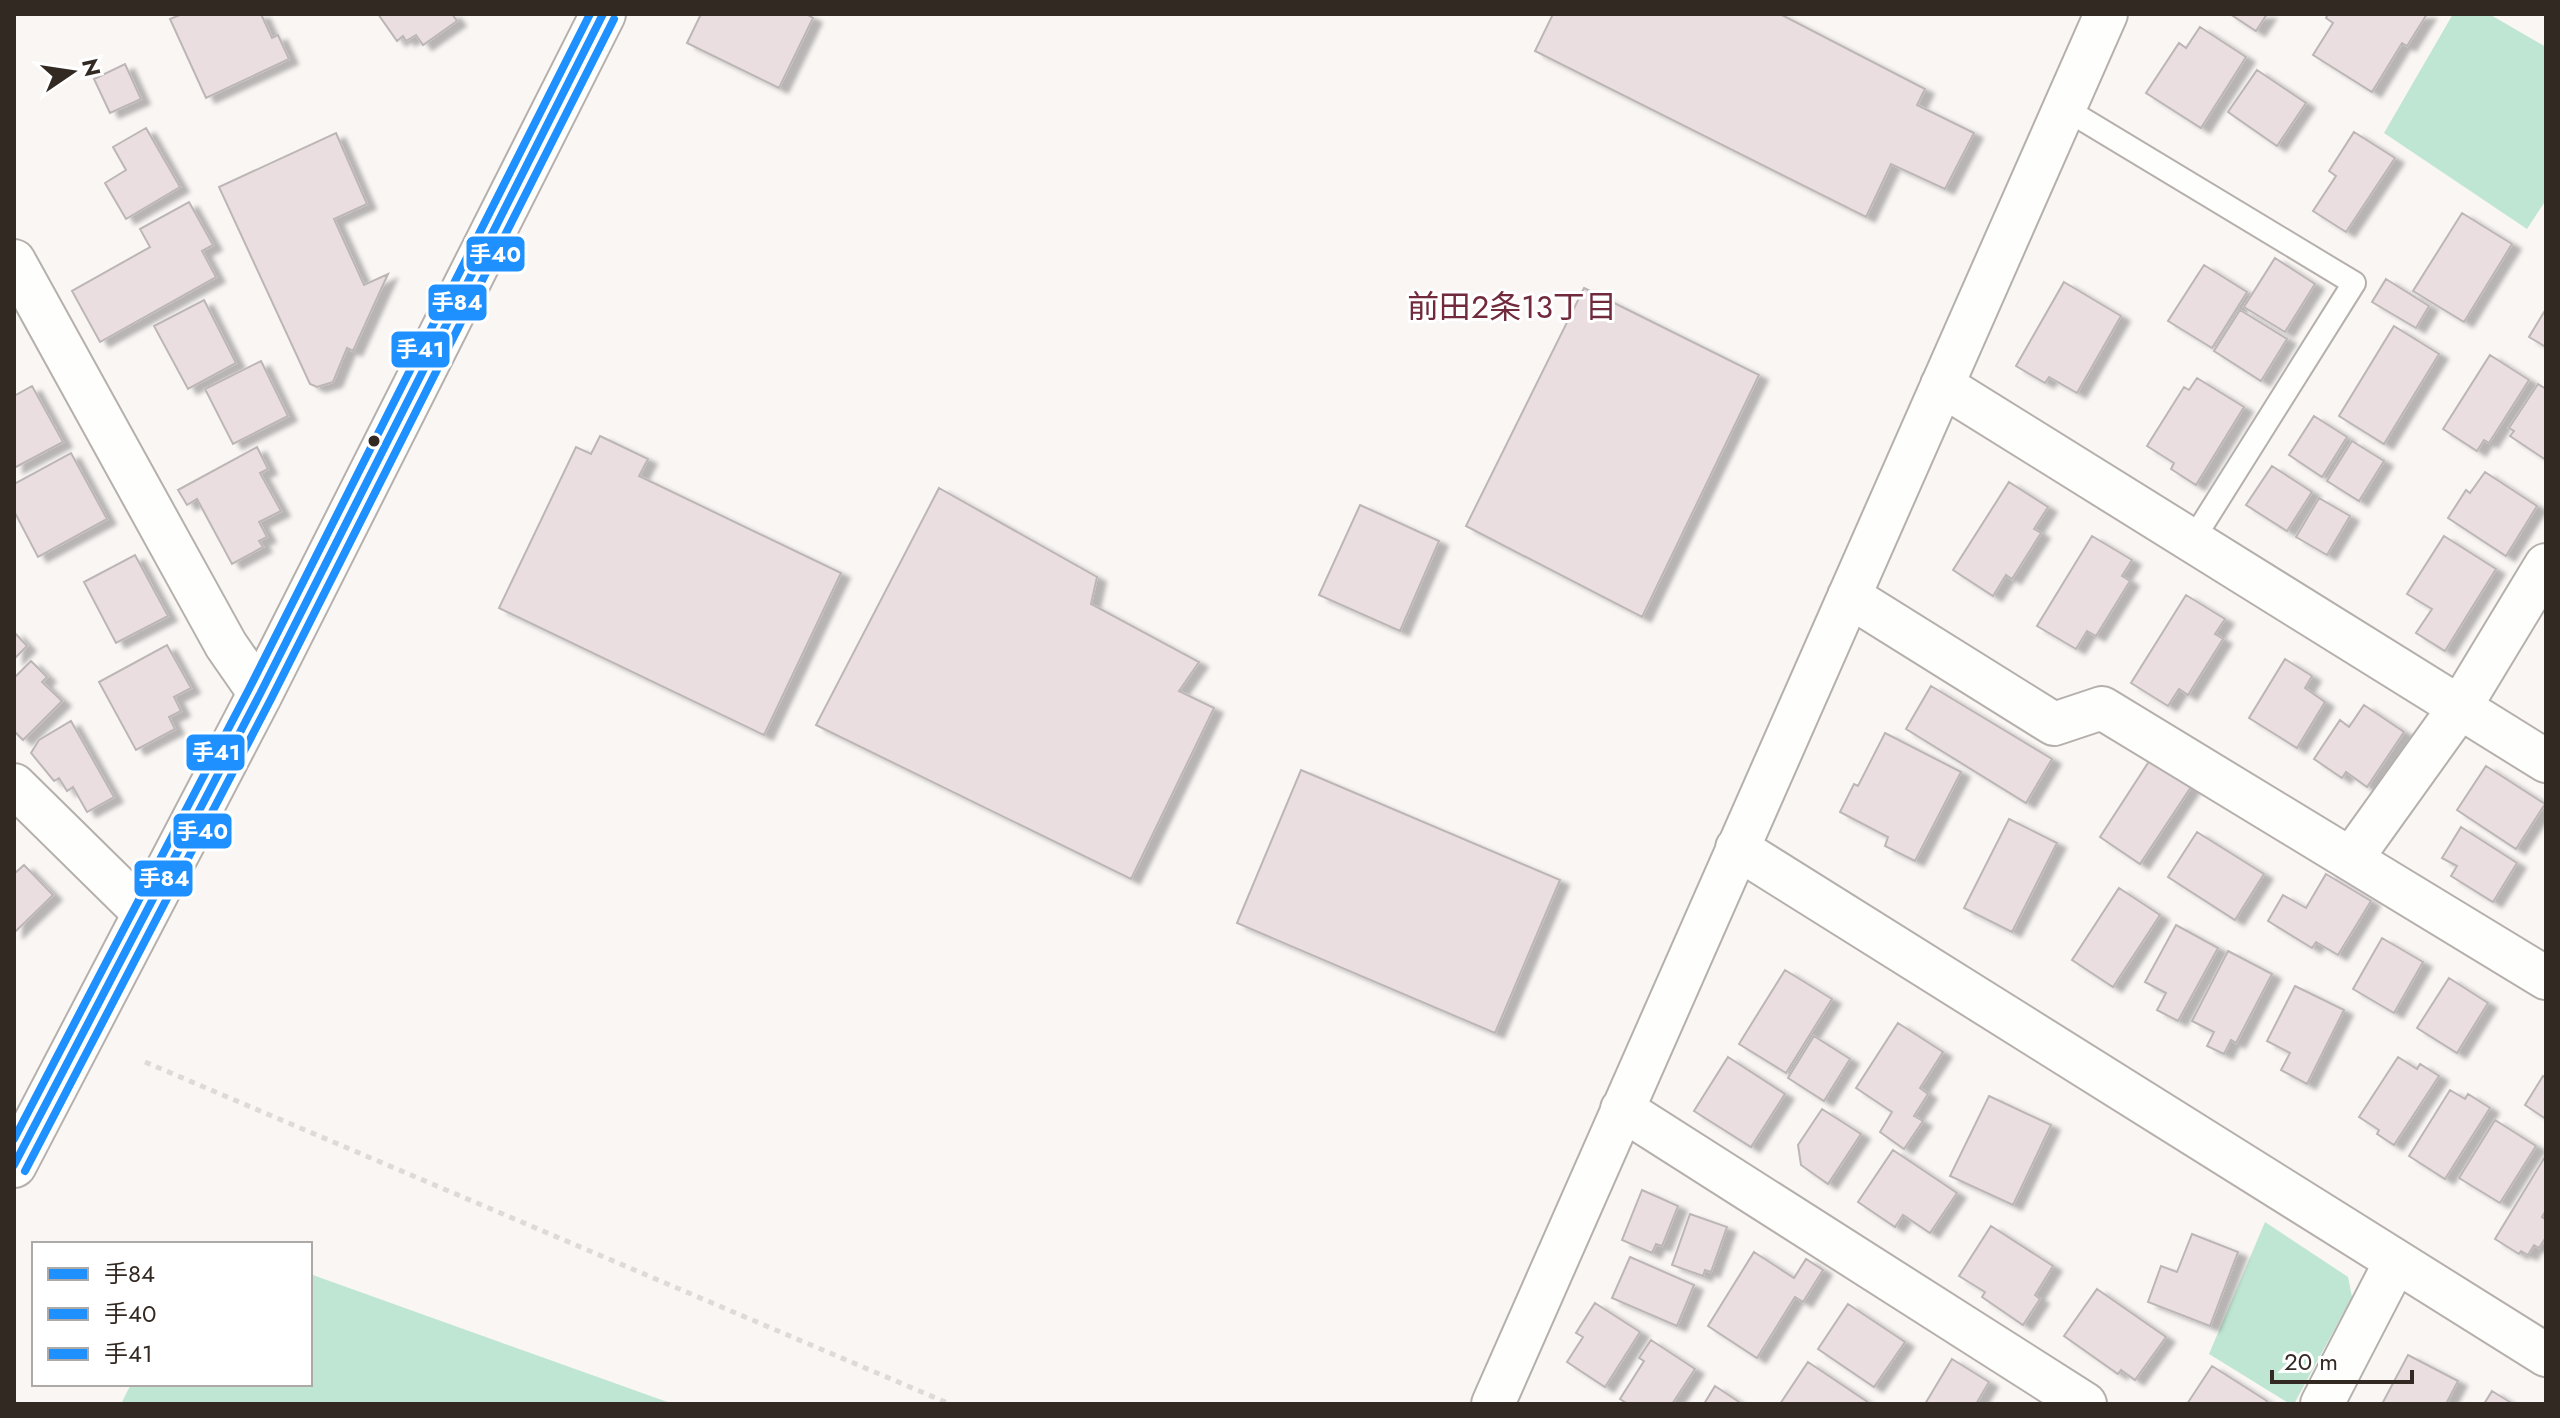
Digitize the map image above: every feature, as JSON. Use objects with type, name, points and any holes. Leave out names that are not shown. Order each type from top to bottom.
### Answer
[{"type":"street","points":[[14,1165],[260,694],[603,14]]},
{"type":"street","points":[[1493,1404],[2106,14]]},
{"type":"street","points":[[14,261],[226,645],[260,694]]},
{"type":"street","points":[[1942,385],[2546,761]]},
{"type":"street","points":[[2351,859],[2460,707],[2546,565]]},
{"type":"street","points":[[1849,596],[2054,724],[2102,708],[2546,978]]},
{"type":"street","points":[[14,785],[145,914]]},
{"type":"street","points":[[1737,848],[2546,1355]]},
{"type":"street","points":[[1622,1109],[2085,1404]]},
{"type":"street","points":[[2322,1404],[2396,1261]]},
{"type":"lane","points":[[2064,108],[2354,283],[2192,541]]},
{"type":"path","points":[[145,1062],[950,1404]]},
{"type":"green space","points":[[2453,14],[2489,14],[2546,47],[2546,200],[2527,229],[2384,133]]},
{"type":"green space","points":[[2265,1222],[2348,1277],[2352,1297],[2294,1404],[2209,1354]]},
{"type":"green space","points":[[312,1275],[673,1404],[121,1404],[130,1386],[312,1386]]},
{"type":"building","points":[[182,14],[261,14],[272,38],[278,35],[289,59],[206,98],[170,19]]},
{"type":"building","points":[[378,14],[452,14],[457,21],[423,45],[416,35],[406,41],[403,36],[397,41]]},
{"type":"building","points":[[701,14],[806,14],[813,18],[779,88],[687,43]]},
{"type":"building","points":[[1553,14],[1780,14],[1925,89],[1917,105],[1974,133],[1945,189],[1891,164],[1866,217],[1535,51]]},
{"type":"building","points":[[2230,14],[2267,14],[2256,31]]},
{"type":"building","points":[[2328,14],[2427,14],[2407,46],[2402,43],[2372,92],[2313,55],[2333,23],[2326,18]]},
{"type":"building","points":[[2200,27],[2246,57],[2201,128],[2146,93],[2179,43],[2186,48]]},
{"type":"building","points":[[125,64],[141,99],[110,113],[94,79]]},
{"type":"building","points":[[2257,70],[2306,103],[2277,146],[2228,112]]},
{"type":"building","points":[[146,128],[180,187],[126,219],[105,183],[126,170],[113,147]]},
{"type":"building","points":[[2354,132],[2395,158],[2346,232],[2313,211],[2336,176],[2329,171]]},
{"type":"building","points":[[336,133],[367,204],[334,219],[364,285],[388,274],[353,351],[347,348],[333,382],[317,387],[310,384],[219,187]]},
{"type":"building","points":[[189,202],[213,245],[202,251],[216,277],[100,342],[72,291],[150,247],[140,229]]},
{"type":"building","points":[[2462,213],[2512,244],[2464,322],[2413,291]]},
{"type":"building","points":[[2275,258],[2315,284],[2285,332],[2244,307]]},
{"type":"building","points":[[2204,265],[2247,292],[2212,348],[2168,321]]},
{"type":"building","points":[[2386,279],[2429,306],[2416,328],[2372,302]]},
{"type":"building","points":[[2064,282],[2121,316],[2077,393],[2049,377],[2045,383],[2016,366]]},
{"type":"building","points":[[1584,288],[1759,375],[1642,617],[1466,526]]},
{"type":"building","points":[[204,300],[236,363],[188,389],[154,326]]},
{"type":"building","points":[[2240,310],[2287,339],[2261,381],[2214,351]]},
{"type":"building","points":[[2544,312],[2546,314],[2546,347],[2529,337]]},
{"type":"building","points":[[2394,326],[2439,354],[2384,444],[2339,416]]},
{"type":"building","points":[[2490,355],[2529,380],[2489,443],[2484,440],[2477,451],[2443,429]]},
{"type":"building","points":[[261,361],[288,416],[233,444],[205,389]]},
{"type":"building","points":[[2197,378],[2244,407],[2196,485],[2171,469],[2174,463],[2147,446],[2184,387],[2189,390]]},
{"type":"building","points":[[2538,384],[2546,389],[2546,460],[2510,436],[2514,431],[2509,428]]},
{"type":"building","points":[[32,386],[63,442],[14,468],[14,396]]},
{"type":"building","points":[[2314,416],[2347,437],[2322,477],[2289,455]]},
{"type":"building","points":[[600,436],[648,459],[639,476],[841,573],[764,735],[499,608],[576,447],[591,454]]},
{"type":"building","points":[[2352,441],[2384,461],[2359,501],[2327,481]]},
{"type":"building","points":[[257,447],[268,469],[260,473],[281,511],[259,522],[267,537],[259,541],[263,547],[232,564],[197,499],[187,505],[178,490]]},
{"type":"building","points":[[71,453],[107,519],[38,557],[14,511],[14,484]]},
{"type":"building","points":[[2272,466],[2312,492],[2287,531],[2246,505]]},
{"type":"building","points":[[2485,472],[2537,506],[2506,556],[2448,518],[2466,490],[2470,493]]},
{"type":"building","points":[[2009,482],[2048,507],[2034,529],[2041,533],[2012,579],[2006,575],[1993,596],[1953,570]]},
{"type":"building","points":[[939,488],[1097,577],[1091,604],[1199,662],[1179,691],[1214,708],[1131,879],[816,725]]},
{"type":"building","points":[[2319,498],[2350,516],[2327,555],[2296,537]]},
{"type":"building","points":[[1360,505],[1439,541],[1400,631],[1319,595]]},
{"type":"building","points":[[2092,536],[2132,560],[2122,576],[2130,581],[2096,636],[2087,631],[2076,649],[2037,626]]},
{"type":"building","points":[[2444,536],[2496,569],[2445,651],[2416,633],[2432,609],[2407,594]]},
{"type":"building","points":[[135,555],[168,616],[116,643],[84,582]]},
{"type":"building","points":[[2186,595],[2225,619],[2215,634],[2223,639],[2188,695],[2179,689],[2168,706],[2131,683]]},
{"type":"building","points":[[14,632],[27,646],[14,659]]},
{"type":"building","points":[[167,645],[191,688],[174,697],[181,711],[169,717],[175,729],[136,750],[99,682]]},
{"type":"building","points":[[2285,659],[2312,676],[2305,688],[2325,702],[2297,748],[2249,718]]},
{"type":"building","points":[[31,661],[47,677],[42,682],[62,701],[23,740],[14,731],[14,678]]},
{"type":"building","points":[[1931,686],[2052,759],[2026,803],[1906,729]]},
{"type":"building","points":[[2364,705],[2404,732],[2367,787],[2346,772],[2342,778],[2314,759],[2340,720],[2349,727]]},
{"type":"building","points":[[71,721],[114,797],[87,812],[73,787],[67,791],[59,778],[54,781],[31,753],[39,740]]},
{"type":"building","points":[[1885,733],[1961,772],[1915,861],[1885,846],[1888,837],[1840,812],[1854,784],[1858,786]]},
{"type":"building","points":[[2150,760],[2191,787],[2140,864],[2100,837]]},
{"type":"building","points":[[2486,766],[2545,804],[2516,849],[2457,810]]},
{"type":"building","points":[[1301,770],[1560,880],[1495,1033],[1237,923]]},
{"type":"building","points":[[2009,819],[2057,843],[2012,932],[1964,908]]},
{"type":"building","points":[[2461,827],[2517,863],[2493,902],[2451,876],[2457,866],[2442,858]]},
{"type":"building","points":[[2197,832],[2264,874],[2235,920],[2168,877]]},
{"type":"building","points":[[24,865],[53,895],[14,933],[14,874]]},
{"type":"building","points":[[2326,874],[2371,901],[2338,955],[2316,942],[2312,948],[2268,921],[2283,895],[2306,908]]},
{"type":"building","points":[[2119,888],[2160,915],[2113,987],[2072,960]]},
{"type":"building","points":[[2176,925],[2218,948],[2178,1021],[2157,1010],[2166,993],[2145,982]]},
{"type":"building","points":[[2382,938],[2423,962],[2394,1013],[2353,989]]},
{"type":"building","points":[[2228,951],[2272,974],[2236,1043],[2231,1040],[2224,1054],[2207,1046],[2214,1032],[2192,1021]]},
{"type":"building","points":[[1785,970],[1832,999],[1786,1073],[1739,1044]]},
{"type":"building","points":[[2449,978],[2488,1003],[2457,1053],[2417,1028]]},
{"type":"building","points":[[2295,986],[2344,1010],[2307,1084],[2281,1070],[2290,1053],[2267,1041]]},
{"type":"building","points":[[1898,1023],[1943,1052],[1920,1088],[1928,1094],[1914,1116],[1923,1121],[1904,1149],[1880,1132],[1892,1112],[1856,1088]]},
{"type":"building","points":[[1814,1036],[1850,1059],[1824,1101],[1788,1078]]},
{"type":"building","points":[[1728,1057],[1785,1094],[1751,1147],[1694,1111]]},
{"type":"building","points":[[2398,1057],[2417,1069],[2420,1064],[2439,1076],[2394,1145],[2359,1117]]},
{"type":"building","points":[[2543,1076],[2546,1078],[2546,1119],[2525,1105]]},
{"type":"building","points":[[2450,1090],[2465,1099],[2468,1094],[2490,1108],[2445,1179],[2409,1156]]},
{"type":"building","points":[[1989,1096],[2051,1125],[2013,1205],[1950,1176]]},
{"type":"building","points":[[1822,1109],[1861,1134],[1828,1184],[1801,1165],[1798,1145]]},
{"type":"building","points":[[2495,1120],[2536,1146],[2500,1203],[2459,1178]]},
{"type":"building","points":[[1893,1150],[1957,1193],[1930,1233],[1903,1215],[1895,1227],[1858,1202]]},
{"type":"building","points":[[2546,1155],[2546,1210],[2542,1217],[2546,1220],[2546,1237],[2539,1248],[2534,1245],[2528,1255],[2521,1251],[2519,1254],[2495,1239]]},
{"type":"building","points":[[1642,1190],[1678,1206],[1662,1246],[1656,1244],[1652,1253],[1622,1240]]},
{"type":"building","points":[[1690,1214],[1727,1227],[1711,1272],[1705,1270],[1703,1276],[1672,1265]]},
{"type":"building","points":[[1991,1226],[2053,1266],[2035,1295],[2040,1299],[2023,1325],[1982,1297],[1985,1292],[1959,1276]]},
{"type":"building","points":[[2192,1234],[2238,1252],[2210,1326],[2148,1302],[2161,1266],[2177,1272]]},
{"type":"building","points":[[1754,1252],[1794,1278],[1806,1259],[1823,1270],[1803,1302],[1795,1297],[1757,1358],[1708,1326]]},
{"type":"building","points":[[1630,1257],[1694,1285],[1677,1326],[1612,1298]]},
{"type":"building","points":[[2097,1289],[2166,1337],[2135,1380],[2121,1370],[2118,1374],[2064,1336]]},
{"type":"building","points":[[1595,1303],[1640,1332],[1605,1387],[1567,1362],[1583,1337],[1576,1333]]},
{"type":"building","points":[[1848,1304],[1905,1342],[1874,1387],[1818,1349]]},
{"type":"building","points":[[1651,1340],[1695,1369],[1672,1404],[1628,1404],[1620,1399],[1644,1361],[1639,1358]]},
{"type":"building","points":[[2408,1355],[2458,1381],[2446,1404],[2382,1404]]},
{"type":"building","points":[[1952,1359],[1989,1382],[1976,1404],[1925,1404]]},
{"type":"building","points":[[1808,1362],[1869,1403],[1780,1404]]},
{"type":"building","points":[[2212,1366],[2267,1401],[2265,1404],[2187,1404]]},
{"type":"building","points":[[1715,1386],[1742,1404],[1704,1404]]},
{"type":"building","points":[[2492,1391],[2513,1404],[2484,1404]]},
{"type":"transit line","name":"手41","points":[[14,1139],[249,689],[590,14]]},
{"type":"transit line","name":"手84","points":[[14,1165],[260,694],[603,14]]},
{"type":"transit line","name":"手40","points":[[25,1171],[271,699],[614,19]]},
{"type":"district","name":"前田2条13丁目","points":[[1512,307]]}]
